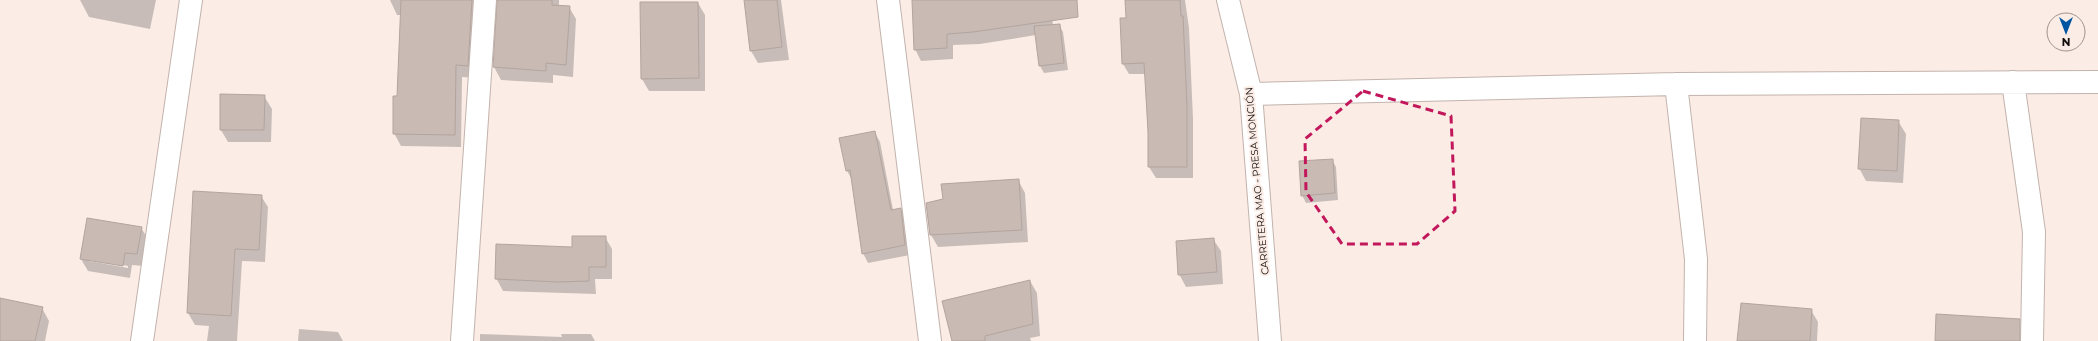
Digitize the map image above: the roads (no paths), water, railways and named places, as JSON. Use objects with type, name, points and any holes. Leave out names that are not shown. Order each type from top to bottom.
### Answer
[{"type":"street","points":[[142,341],[191,0]]},
{"type":"street","points":[[462,341],[485,0]]},
{"type":"street","points":[[888,0],[930,341]]},
{"type":"street","name":"CARRETERA MAO - PRESA MONCIÓN","points":[[1228,0],[1251,94],[1270,341]]},
{"type":"street","points":[[2013,82],[2034,232],[2032,341]]},
{"type":"street","points":[[1251,94],[1676,84],[2098,82]]},
{"type":"street","points":[[1676,84],[1696,259],[1695,341]]}]
